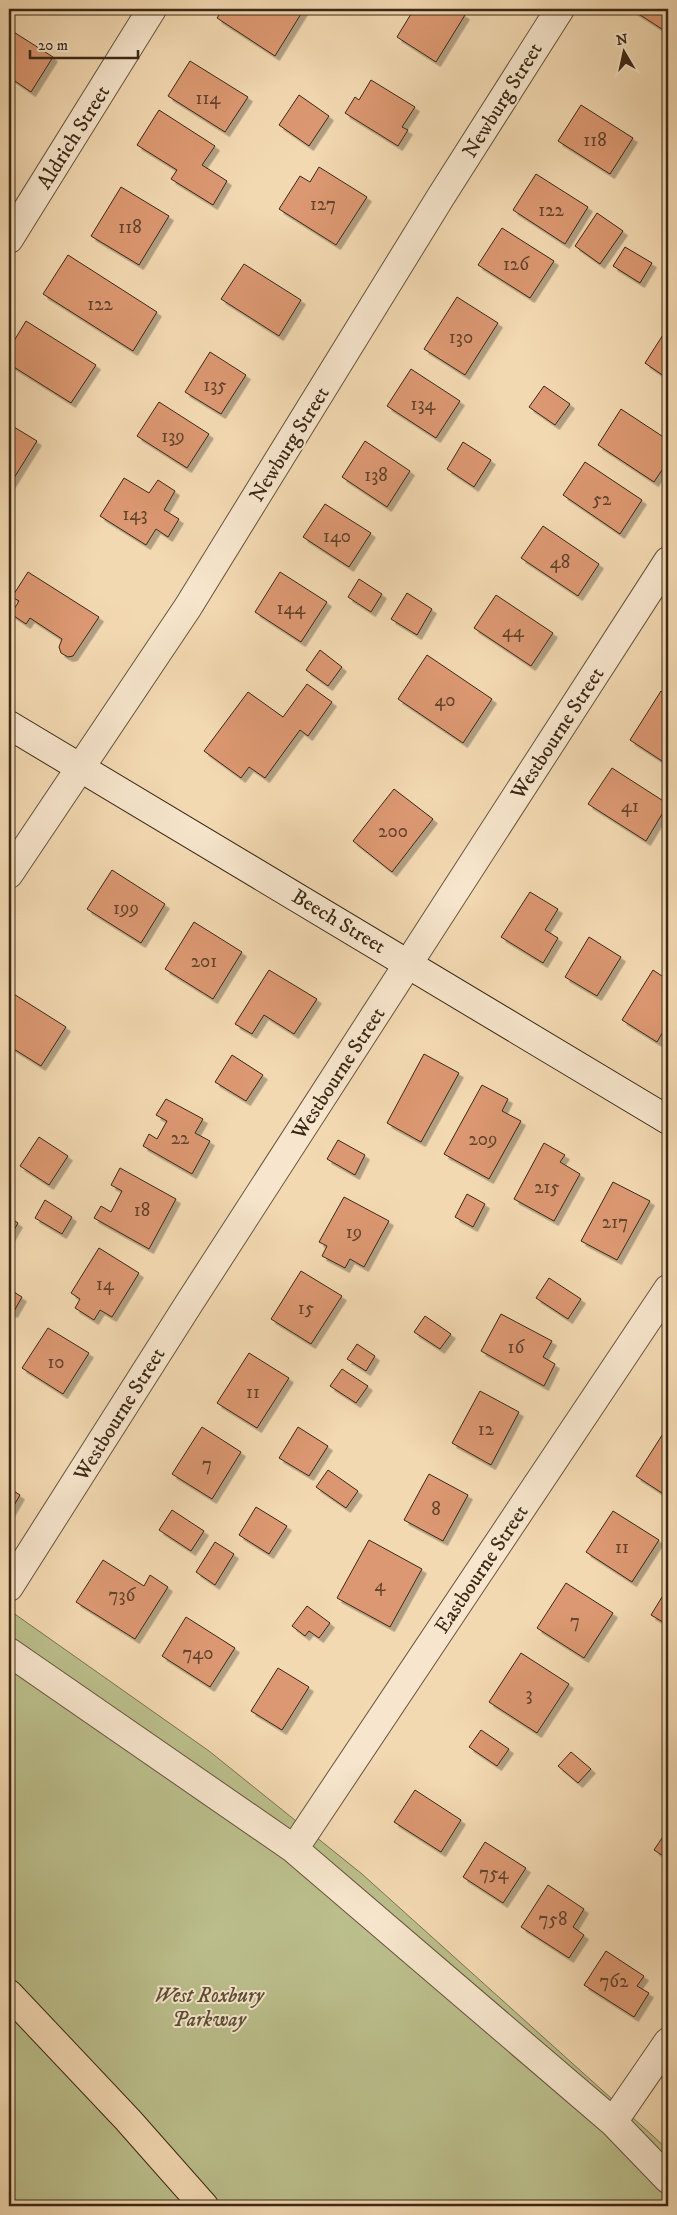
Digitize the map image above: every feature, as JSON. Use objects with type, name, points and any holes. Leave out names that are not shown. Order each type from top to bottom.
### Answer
[{"type":"main road","points":[[9,1994],[128,2120],[204,2206]]},
{"type":"street","name":"Aldrich Street","points":[[9,239],[152,9]]},
{"type":"street","name":"Newburg Street","points":[[9,874],[188,607],[440,198],[560,9]]},
{"type":"street","name":"Westbourne Street","points":[[9,1587],[668,561]]},
{"type":"street","name":"Beech Street","points":[[9,725],[409,963],[668,1120]]},
{"type":"street","name":"Eastbourne Street","points":[[294,1849],[668,1289]]},
{"type":"street","points":[[9,1652],[294,1849],[613,2122],[668,2179]]},
{"type":"street","points":[[613,2122],[668,2042]]},
{"type":"green space","name":"West Roxbury Parkway","points":[[9,1610],[209,1751],[362,1874],[652,2135],[668,2150],[668,2206],[9,2206]]},
{"type":"building","points":[[223,9],[304,9],[275,56],[217,18]]},
{"type":"building","points":[[414,9],[455,9],[465,15],[436,62],[397,37]]},
{"type":"building","points":[[631,9],[668,9],[668,33]]},
{"type":"building","points":[[9,29],[53,57],[31,92],[9,77]]},
{"type":"building","points":[[190,61],[248,97],[225,132],[168,96]]},
{"type":"building","points":[[371,80],[415,107],[402,127],[408,130],[398,146],[345,113],[355,97],[359,100]]},
{"type":"building","points":[[299,95],[329,116],[309,146],[279,125]]},
{"type":"building","points":[[581,105],[633,138],[610,174],[558,141]]},
{"type":"building","points":[[159,110],[215,146],[202,165],[227,181],[213,205],[171,179],[177,170],[137,145]]},
{"type":"building","points":[[319,167],[367,197],[336,245],[279,209],[300,176],[310,182]]},
{"type":"building","points":[[536,174],[588,207],[565,244],[513,210]]},
{"type":"building","points":[[121,187],[169,216],[139,265],[91,236]]},
{"type":"building","points":[[597,213],[623,231],[600,264],[575,246]]},
{"type":"building","points":[[502,228],[554,261],[530,298],[478,265]]},
{"type":"building","points":[[625,247],[652,263],[640,283],[613,266]]},
{"type":"building","points":[[68,255],[157,312],[133,351],[43,294]]},
{"type":"building","points":[[244,264],[301,300],[279,336],[221,299]]},
{"type":"building","points":[[457,297],[498,323],[465,375],[424,349]]},
{"type":"building","points":[[26,321],[96,365],[71,403],[9,364],[9,349]]},
{"type":"building","points":[[668,327],[668,379],[645,363]]},
{"type":"building","points":[[210,352],[246,375],[221,414],[185,392]]},
{"type":"building","points":[[411,369],[460,401],[436,438],[387,406]]},
{"type":"building","points":[[544,386],[570,404],[555,425],[529,407]]},
{"type":"building","points":[[159,402],[209,434],[187,468],[137,436]]},
{"type":"building","points":[[621,409],[668,440],[668,461],[654,482],[598,445]]},
{"type":"building","points":[[9,424],[37,441],[9,486]]},
{"type":"building","points":[[365,441],[410,471],[387,507],[342,477]]},
{"type":"building","points":[[463,442],[491,460],[474,487],[447,469]]},
{"type":"building","points":[[585,462],[642,500],[620,534],[563,495]]},
{"type":"building","points":[[124,478],[149,493],[158,480],[175,491],[164,510],[179,519],[168,537],[156,529],[146,545],[100,516]]},
{"type":"building","points":[[325,504],[371,533],[349,567],[303,537]]},
{"type":"building","points":[[543,526],[599,564],[578,596],[521,558]]},
{"type":"building","points":[[28,572],[99,617],[73,656],[68,657],[61,653],[59,647],[62,639],[30,618],[26,624],[11,614],[19,601],[12,597]]},
{"type":"building","points":[[280,572],[327,602],[301,642],[255,612]]},
{"type":"building","points":[[359,579],[382,594],[371,612],[348,597]]},
{"type":"building","points":[[407,593],[432,609],[417,635],[391,619]]},
{"type":"building","points":[[496,595],[553,633],[531,666],[474,628]]},
{"type":"building","points":[[320,650],[342,667],[328,686],[306,670]]},
{"type":"building","points":[[427,655],[492,699],[463,743],[398,699]]},
{"type":"building","points":[[307,684],[332,702],[308,736],[300,730],[265,778],[249,767],[241,778],[204,751],[248,692],[283,717]]},
{"type":"building","points":[[661,691],[668,696],[668,765],[630,740]]},
{"type":"building","points":[[612,768],[668,804],[646,841],[588,804]]},
{"type":"building","points":[[394,789],[433,819],[392,872],[353,841]]},
{"type":"building","points":[[112,870],[165,904],[141,943],[87,909]]},
{"type":"building","points":[[530,892],[558,909],[545,930],[558,938],[543,963],[501,937]]},
{"type":"building","points":[[194,922],[242,952],[213,999],[165,969]]},
{"type":"building","points":[[589,937],[621,957],[597,996],[565,977]]},
{"type":"building","points":[[269,970],[317,999],[294,1034],[264,1015],[252,1034],[235,1024]]},
{"type":"building","points":[[653,970],[668,980],[668,1023],[657,1042],[622,1020]]},
{"type":"building","points":[[9,991],[66,1027],[41,1066],[9,1046]]},
{"type":"building","points":[[424,1054],[459,1073],[421,1142],[387,1123]]},
{"type":"building","points":[[232,1055],[263,1075],[246,1101],[215,1082]]},
{"type":"building","points":[[482,1085],[508,1099],[502,1111],[521,1121],[489,1179],[444,1154]]},
{"type":"building","points":[[166,1099],[203,1119],[195,1133],[210,1141],[192,1174],[143,1146],[149,1134],[157,1139],[167,1121],[156,1115]]},
{"type":"building","points":[[39,1137],[68,1156],[49,1185],[20,1166]]},
{"type":"building","points":[[338,1140],[365,1155],[355,1175],[327,1159]]},
{"type":"building","points":[[544,1143],[565,1155],[560,1162],[580,1174],[554,1221],[514,1199]]},
{"type":"building","points":[[120,1168],[176,1199],[149,1249],[94,1218],[101,1206],[111,1212],[122,1191],[111,1185]]},
{"type":"building","points":[[613,1182],[650,1201],[617,1260],[581,1241]]},
{"type":"building","points":[[467,1194],[485,1204],[473,1227],[455,1217]]},
{"type":"building","points":[[344,1197],[389,1221],[364,1267],[350,1259],[345,1268],[322,1256],[327,1246],[319,1242]]},
{"type":"building","points":[[45,1200],[72,1217],[62,1234],[35,1218]]},
{"type":"building","points":[[9,1217],[18,1223],[9,1239]]},
{"type":"building","points":[[99,1248],[139,1273],[112,1317],[100,1310],[94,1320],[75,1308],[80,1299],[71,1293]]},
{"type":"building","points":[[301,1271],[342,1296],[311,1344],[271,1319]]},
{"type":"building","points":[[549,1278],[581,1299],[568,1319],[536,1298]]},
{"type":"building","points":[[9,1289],[22,1297],[13,1313],[9,1311]]},
{"type":"building","points":[[501,1314],[552,1341],[543,1357],[555,1364],[544,1386],[481,1351]]},
{"type":"building","points":[[425,1316],[451,1334],[440,1349],[414,1332]]},
{"type":"building","points":[[48,1328],[89,1353],[63,1394],[22,1368]]},
{"type":"building","points":[[357,1344],[375,1356],[366,1371],[347,1359]]},
{"type":"building","points":[[249,1353],[289,1378],[257,1428],[217,1403]]},
{"type":"building","points":[[342,1369],[368,1386],[356,1403],[330,1386]]},
{"type":"building","points":[[480,1391],[519,1412],[491,1465],[452,1443]]},
{"type":"building","points":[[202,1427],[241,1452],[212,1499],[172,1474]]},
{"type":"building","points":[[298,1427],[328,1446],[309,1476],[279,1458]]},
{"type":"building","points":[[666,1429],[668,1431],[668,1497],[636,1476]]},
{"type":"building","points":[[328,1470],[358,1491],[346,1508],[316,1487]]},
{"type":"building","points":[[429,1474],[468,1495],[443,1541],[404,1520]]},
{"type":"building","points":[[9,1488],[20,1495],[9,1514]]},
{"type":"building","points":[[256,1507],[287,1526],[269,1554],[239,1535]]},
{"type":"building","points":[[172,1510],[204,1531],[191,1551],[159,1530]]},
{"type":"building","points":[[613,1511],[659,1540],[632,1582],[586,1552]]},
{"type":"building","points":[[369,1540],[422,1569],[390,1627],[337,1598]]},
{"type":"building","points":[[215,1542],[234,1554],[215,1585],[196,1572]]},
{"type":"building","points":[[103,1560],[144,1586],[150,1575],[168,1587],[135,1639],[76,1602]]},
{"type":"building","points":[[566,1583],[613,1613],[584,1658],[537,1628]]},
{"type":"building","points":[[662,1597],[668,1601],[668,1625],[651,1615]]},
{"type":"building","points":[[307,1606],[330,1623],[319,1638],[309,1631],[305,1636],[292,1626]]},
{"type":"building","points":[[186,1617],[235,1648],[210,1687],[162,1656]]},
{"type":"building","points":[[521,1653],[569,1684],[537,1733],[489,1702]]},
{"type":"building","points":[[278,1668],[309,1687],[282,1730],[251,1711]]},
{"type":"building","points":[[481,1730],[509,1749],[497,1766],[469,1747]]},
{"type":"building","points":[[571,1752],[591,1769],[578,1783],[558,1766]]},
{"type":"building","points":[[415,1790],[461,1820],[441,1852],[394,1822]]},
{"type":"building","points":[[668,1829],[668,1859],[654,1850]]},
{"type":"building","points":[[485,1842],[526,1868],[503,1903],[463,1877]]},
{"type":"building","points":[[548,1885],[584,1909],[573,1927],[584,1935],[569,1958],[521,1927]]},
{"type":"building","points":[[606,1951],[644,1976],[637,1986],[649,1993],[634,2017],[584,1985]]}]
